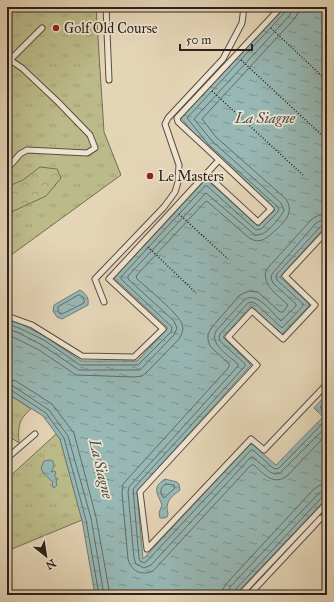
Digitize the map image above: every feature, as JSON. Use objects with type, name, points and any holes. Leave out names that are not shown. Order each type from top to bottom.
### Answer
[{"type":"lane","points":[[106,7],[109,80]]},
{"type":"lane","points":[[104,302],[95,279],[164,207],[175,192],[178,182],[179,165],[166,131],[165,124],[168,118],[223,59],[242,23],[244,7]]},
{"type":"lane","points":[[206,174],[258,222],[271,209],[178,122],[177,118],[282,7]]},
{"type":"lane","points":[[7,170],[20,154],[27,150],[87,153],[95,148],[90,135],[85,129],[22,68],[10,60],[42,28]]},
{"type":"lane","points":[[7,316],[32,325],[82,356],[134,357],[162,329],[109,279],[219,160]]},
{"type":"lane","points":[[327,237],[324,234],[285,276],[315,305],[283,339],[252,312],[228,337],[257,365],[140,492],[147,549],[251,439],[264,450],[327,384]]},
{"type":"lane","points":[[7,458],[35,434]]},
{"type":"lane","points":[[240,595],[327,503]]},
{"type":"lane","points":[[249,595],[321,518],[327,516]]},
{"type":"path","points":[[268,25],[327,81]]},
{"type":"path","points":[[238,57],[327,140]]},
{"type":"path","points":[[209,88],[303,175]]},
{"type":"path","points":[[176,212],[228,259]]},
{"type":"path","points":[[146,244],[196,293]]},
{"type":"green space","points":[[7,7],[96,7],[104,132],[121,175],[7,258]]},
{"type":"green space","points":[[40,167],[57,169],[61,178],[46,196],[7,214],[7,187],[23,180]]},
{"type":"green space","points":[[7,393],[31,409],[21,420],[19,443],[7,435]]},
{"type":"green space","points":[[56,434],[60,439],[82,520],[7,551],[7,479]]},
{"type":"water","name":"La Siagne","points":[[285,7],[327,7],[327,232],[323,229],[280,277],[310,305],[282,334],[251,306],[223,337],[251,365],[137,491],[143,559],[251,443],[276,465],[323,417],[314,408],[327,394],[327,498],[235,595],[95,595],[82,520],[60,439],[43,416],[7,393],[7,320],[21,324],[46,337],[81,361],[137,361],[168,328],[114,278],[206,179],[258,226],[275,210],[206,148],[181,118]]},
{"type":"water","points":[[80,290],[87,296],[88,305],[62,319],[57,317],[53,311],[54,305]]},
{"type":"water","points":[[44,461],[53,461],[54,466],[51,472],[55,471],[56,474],[54,476],[58,479],[56,481],[57,485],[54,488],[52,485],[53,482],[43,473],[41,468]]},
{"type":"water","points":[[165,479],[177,482],[180,490],[169,501],[167,507],[167,517],[160,518],[159,513],[162,505],[157,488],[158,485]]},
{"type":"place","name":"Golf Old Course","points":[[56,28]]},
{"type":"place","name":"Le Masters","points":[[150,176]]}]
